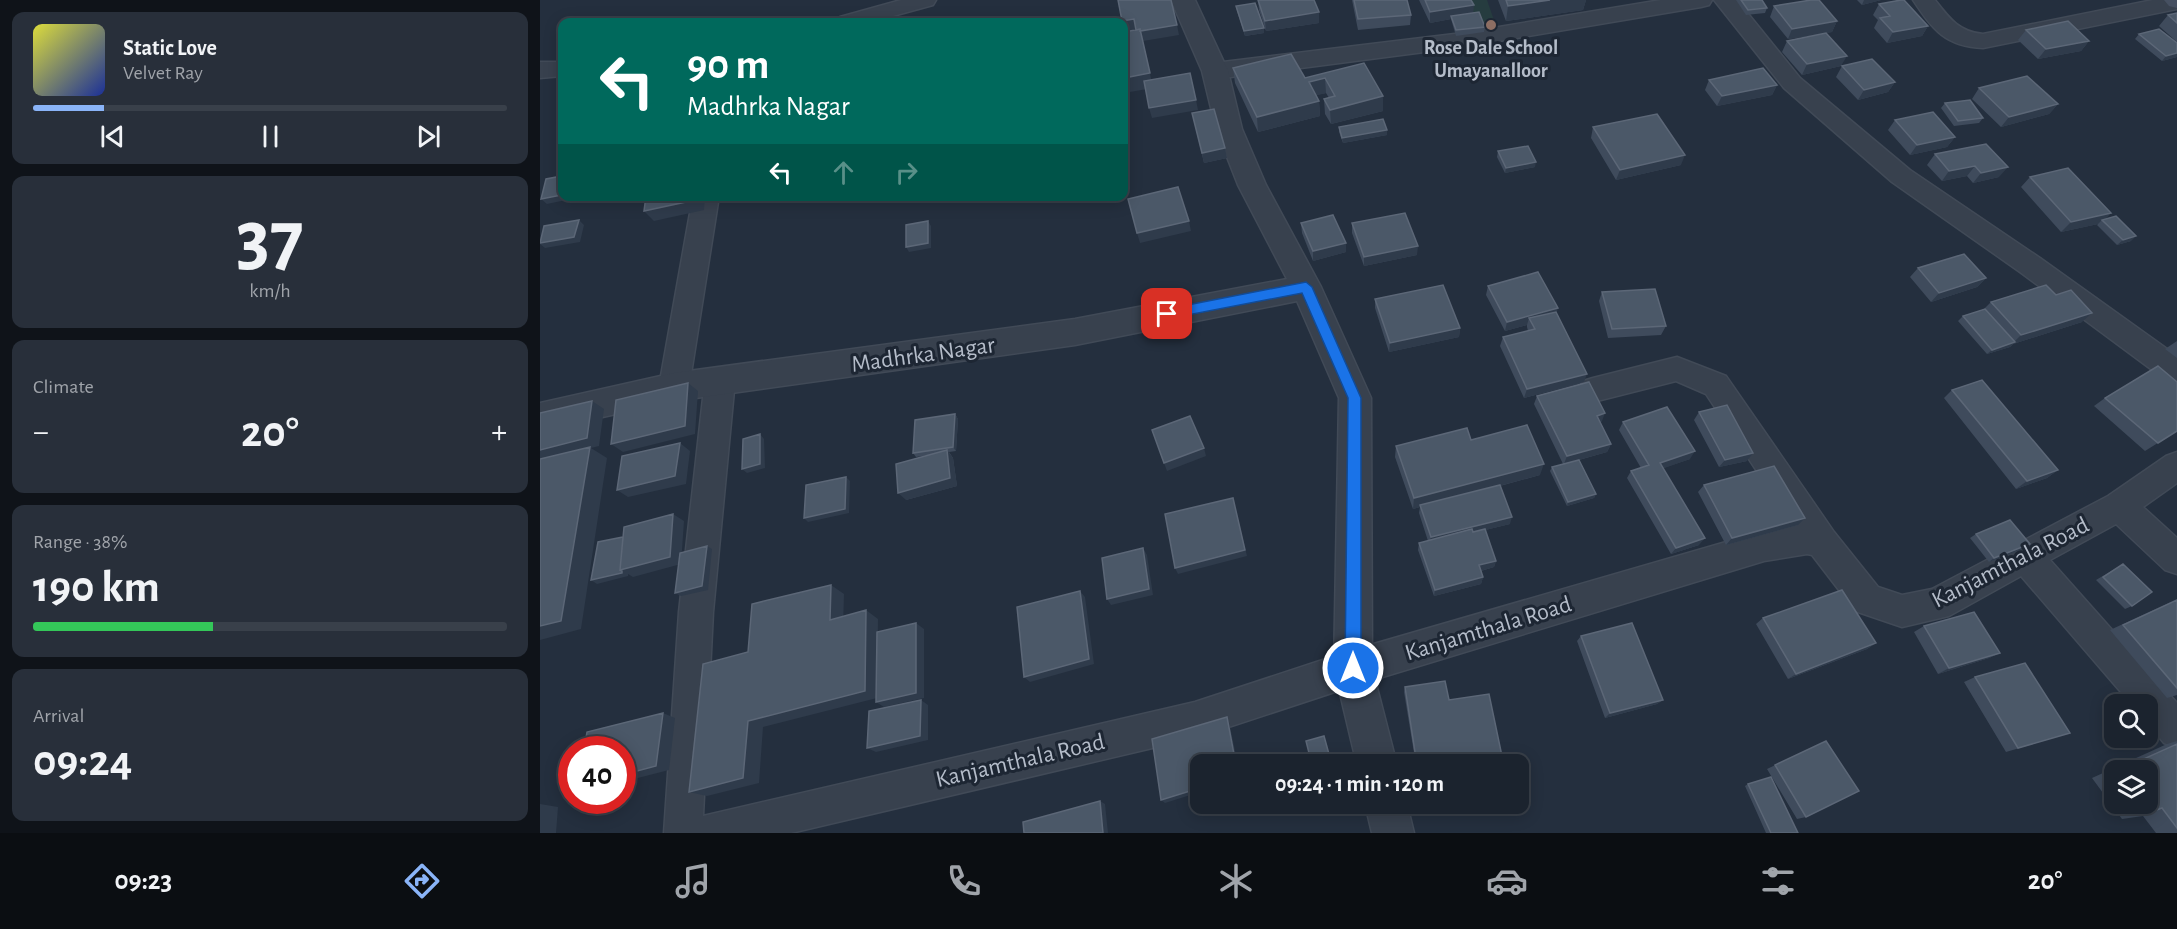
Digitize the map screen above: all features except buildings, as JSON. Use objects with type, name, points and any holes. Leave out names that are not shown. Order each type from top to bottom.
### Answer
[{"type":"street","points":[[862,18],[925,0]]},
{"type":"street","points":[[1183,0],[1215,71],[1229,129],[1252,185],[1306,287],[1354,398],[1353,668],[1374,754]]},
{"type":"street","points":[[1215,71],[1463,40],[1701,0]]},
{"type":"street","points":[[1725,0],[1792,83],[1900,176],[2030,265],[2177,372]]},
{"type":"street","points":[[1924,0],[1953,35],[1967,41],[1983,41],[2177,1]]},
{"type":"street","points":[[540,70],[558,69]]},
{"type":"street","points":[[674,387],[705,201]]},
{"type":"street","name":"Madhrka Nagar","points":[[540,417],[674,387],[1075,332],[1306,287]]},
{"type":"street","points":[[1593,390],[1677,369],[1716,385],[1822,543]]},
{"type":"street","points":[[683,833],[696,612],[720,380]]},
{"type":"street","name":"Kanjamthala Road","points":[[709,833],[1195,720],[1353,668],[1764,546],[1807,539],[1822,543],[1867,600],[1902,611],[1937,604],[2119,506],[2177,466]]},
{"type":"street","points":[[2119,506],[2177,559]]},
{"type":"street","points":[[2026,556],[2177,730]]},
{"type":"street","points":[[1389,814],[1394,833]]},
{"type":"green space","points":[[1457,0],[1487,0],[1495,23],[1462,28]]},
{"type":"place","name":"Rose Dale School Umayanalloor","points":[[1491,25]]},
{"type":"route","points":[[1167,314],[1306,287],[1354,398],[1353,668]]}]
